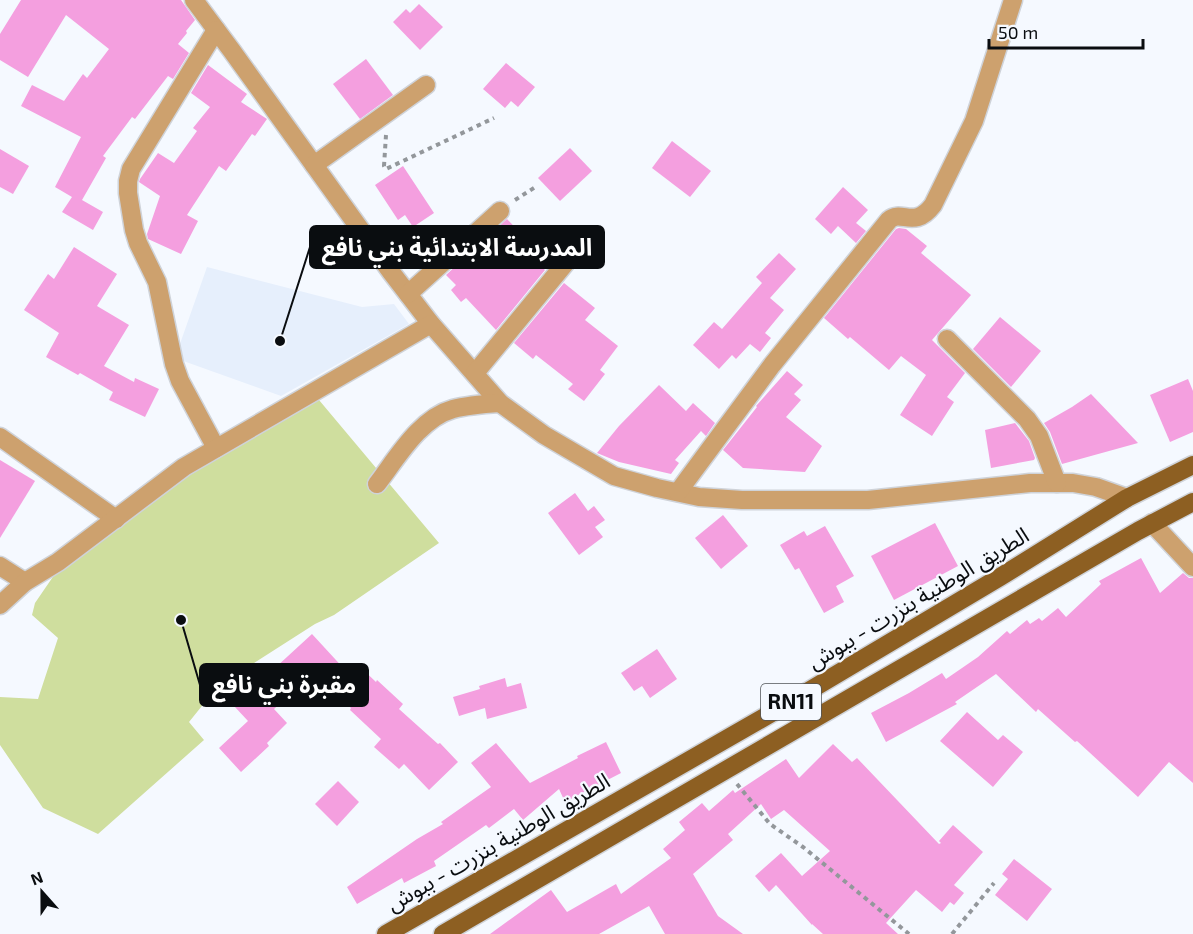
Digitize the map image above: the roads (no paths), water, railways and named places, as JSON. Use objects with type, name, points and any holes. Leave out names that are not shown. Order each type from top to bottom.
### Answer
[{"type":"main road","name":"الطريق الوطنية بنزرت - ببوش","points":[[386,934],[770,714],[1010,571],[1127,498],[1193,465]]},
{"type":"main road","name":"RN11","points":[[443,934],[1152,523],[1193,502]]},
{"type":"street","points":[[194,0],[408,294],[500,403],[544,435],[614,476],[699,497],[742,500],[868,501],[1030,483],[1073,483],[1096,487],[1127,498]]},
{"type":"street","points":[[678,492],[772,365],[889,220],[897,216],[916,218],[923,215],[933,205],[974,121],[1013,0]]},
{"type":"street","points":[[216,30],[131,170],[128,181],[128,193],[138,243],[157,282],[177,373],[216,448]]},
{"type":"street","points":[[314,165],[426,85]]},
{"type":"street","points":[[408,294],[500,211]]},
{"type":"street","points":[[475,373],[582,243]]},
{"type":"street","points":[[0,605],[24,582],[58,562],[176,473],[431,324]]},
{"type":"street","points":[[947,339],[1027,419],[1039,436],[1057,483]]},
{"type":"street","points":[[377,484],[420,429],[434,417],[451,409],[500,403]]},
{"type":"street","points":[[0,437],[116,519]]},
{"type":"street","points":[[1152,523],[1193,567]]},
{"type":"street","points":[[0,566],[24,582]]},
{"type":"place","name":"المدرسة الابتدائية بني نافع","points":[[280,341]]},
{"type":"place","name":"مقبرة بني نافع","points":[[181,620]]}]
